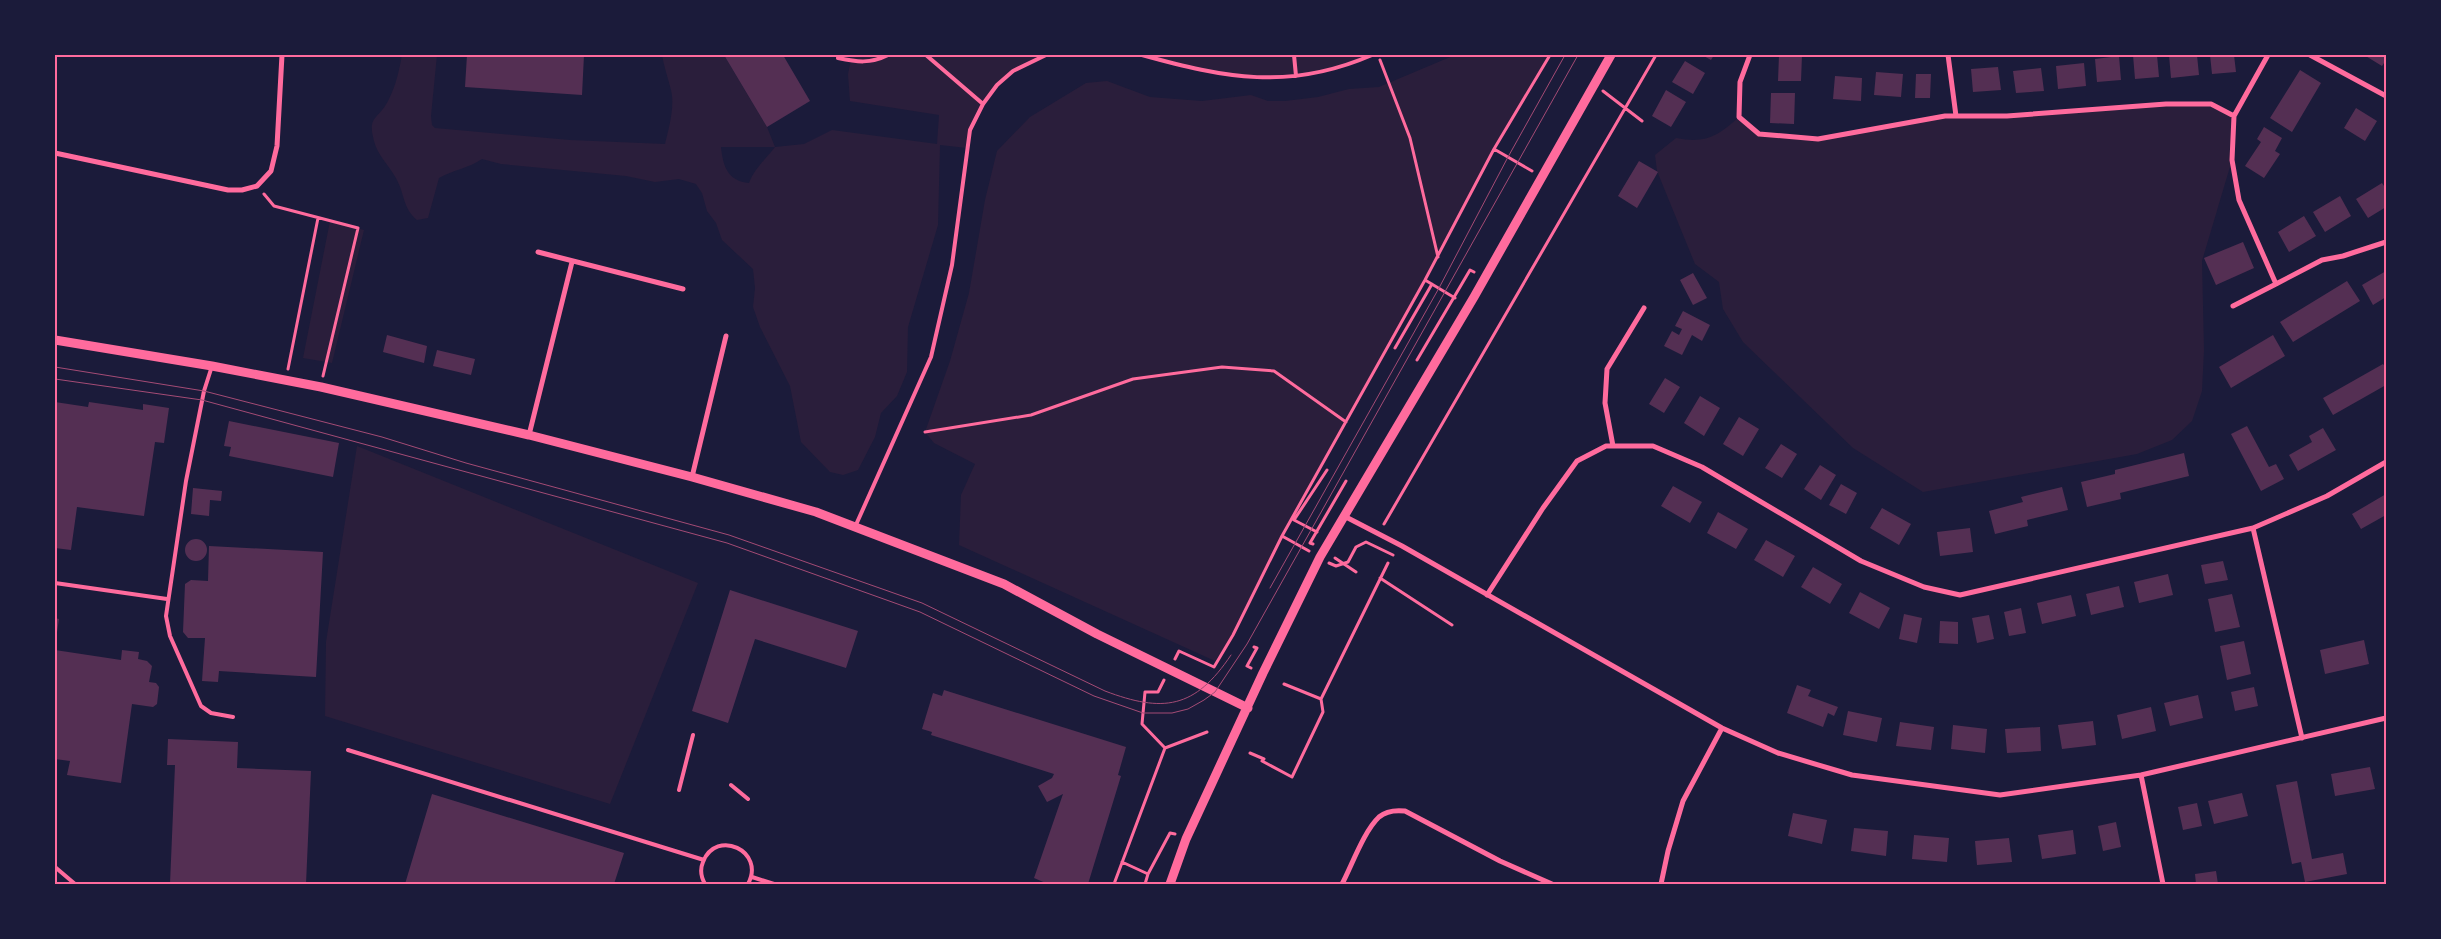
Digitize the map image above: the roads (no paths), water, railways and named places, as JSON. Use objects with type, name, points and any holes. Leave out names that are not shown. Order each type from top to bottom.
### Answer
[{"type":"street","points":[[55,153],[228,190],[242,190],[258,186],[271,171],[277,146],[282,55]]},
{"type":"street","points":[[1170,884],[1186,839],[1320,558],[1485,278],[1611,55]]},
{"type":"street","points":[[1750,55],[1740,82],[1740,117],[1759,134],[1818,139],[1945,116],[2007,116],[2166,104],[2211,104],[2234,116]]},
{"type":"street","points":[[1948,55],[1956,116]]},
{"type":"street","points":[[2268,55],[2234,116],[2232,160],[2240,200],[2276,284]]},
{"type":"street","points":[[2310,55],[2386,96]]},
{"type":"street","points":[[2233,306],[2322,260],[2343,256],[2386,242]]},
{"type":"street","points":[[538,252],[683,289]]},
{"type":"street","points":[[529,435],[572,262]]},
{"type":"street","points":[[1613,446],[1606,403],[1607,369],[1644,308]]},
{"type":"street","points":[[692,477],[726,336]]},
{"type":"street","points":[[55,340],[321,386],[529,435],[692,477],[816,512],[1004,584],[1097,634],[1248,708]]},
{"type":"street","points":[[1487,595],[1543,508],[1577,461],[1606,446],[1653,446],[1702,467],[1861,561],[1924,587],[1960,595],[2253,528],[2328,496],[2386,462]]},
{"type":"street","points":[[1344,516],[1402,546],[1722,728],[1778,753],[1852,775],[2000,795],[2141,775],[2386,718]]},
{"type":"street","points":[[2253,528],[2302,738]]},
{"type":"street","points":[[1661,884],[1668,850],[1684,801],[1722,728]]},
{"type":"street","points":[[2141,775],[2163,884]]},
{"type":"street","points":[[1342,884],[1370,830],[1379,818],[1395,810],[1405,811],[1500,861],[1552,884]]},
{"type":"lane","points":[[838,58],[862,63],[878,60],[888,55]]},
{"type":"lane","points":[[926,55],[983,104]]},
{"type":"lane","points":[[854,528],[931,357],[952,265],[969,137],[983,104],[997,85],[1013,71],[1046,55]]},
{"type":"lane","points":[[1142,55],[1177,65],[1241,78],[1260,79],[1296,76],[1345,65],[1372,55]]},
{"type":"lane","points":[[1294,55],[1296,76]]},
{"type":"lane","points":[[212,366],[204,391],[186,480],[166,616],[170,636],[200,706],[210,713],[233,717]]},
{"type":"lane","points":[[55,583],[167,599]]},
{"type":"lane","points":[[679,790],[693,735]]},
{"type":"lane","points":[[348,750],[704,860]]},
{"type":"lane","points":[[731,785],[748,799]]},
{"type":"lane","points":[[705,884],[701,873],[704,860],[710,851],[717,847],[733,846],[746,854],[751,861],[752,877],[748,884]]},
{"type":"lane","points":[[55,868],[75,884]]},
{"type":"lane","points":[[752,877],[774,884]]},
{"type":"tram line","points":[[1270,588],[1439,288],[1508,157],[1565,55]]},
{"type":"tram line","points":[[55,379],[202,400],[727,543],[920,612],[1094,696],[1143,713],[1172,713],[1188,709],[1215,692],[1247,644],[1578,55]]},
{"type":"tram line","points":[[55,367],[204,391],[382,437],[466,463],[729,535],[922,603],[1105,691],[1126,698],[1161,704],[1176,702],[1191,696],[1218,673],[1231,655]]}]
